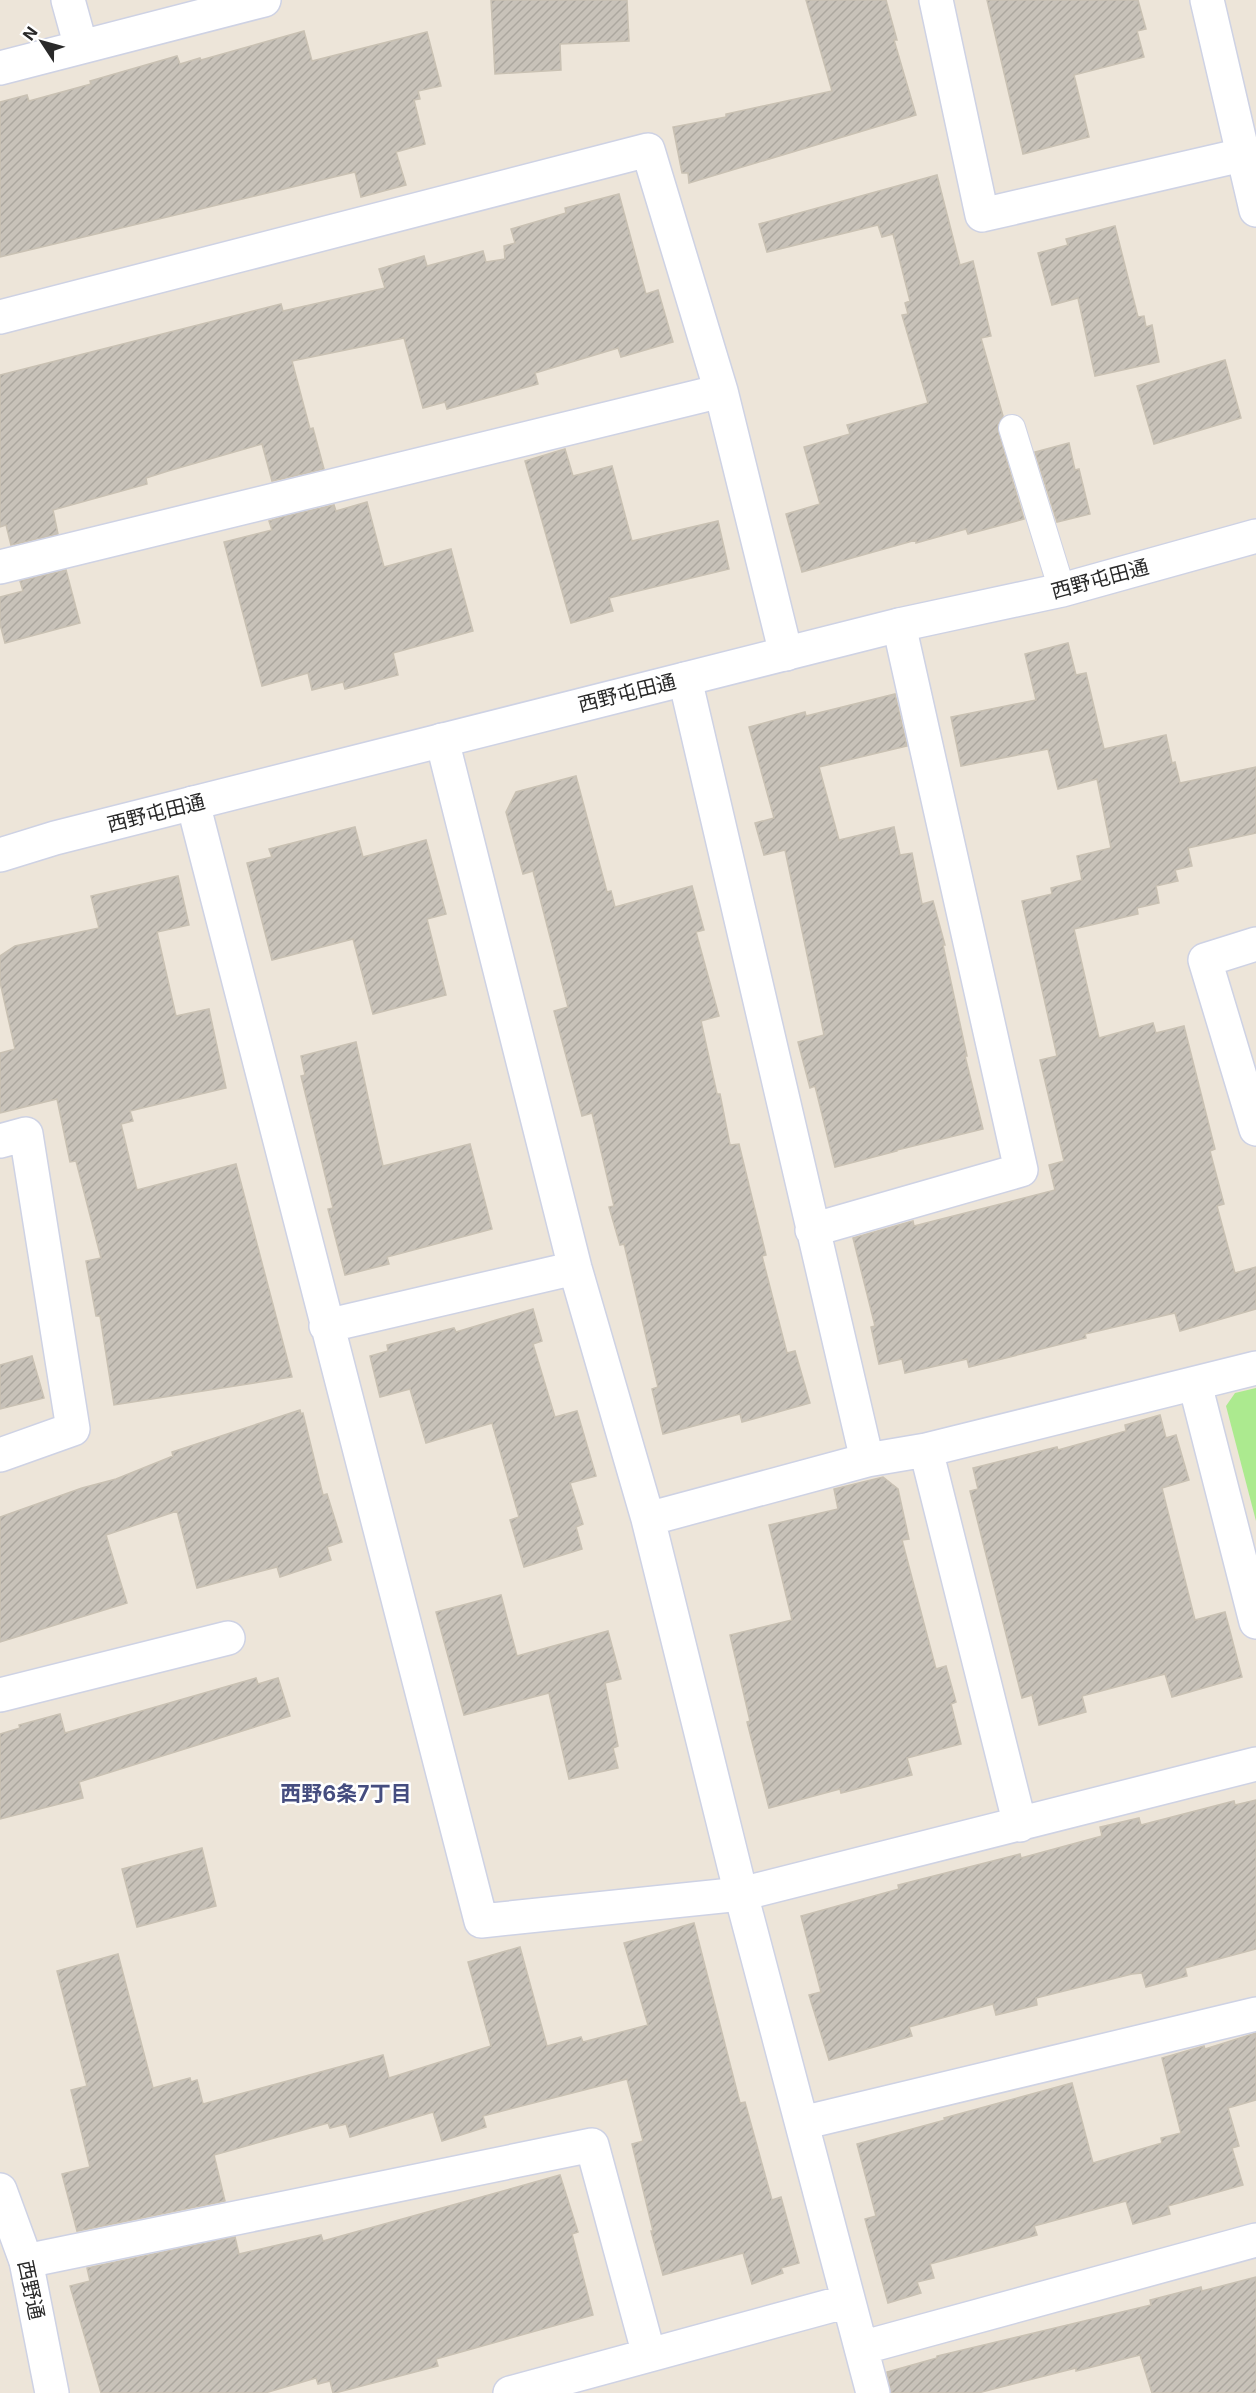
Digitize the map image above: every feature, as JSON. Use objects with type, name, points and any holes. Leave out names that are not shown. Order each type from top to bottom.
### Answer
[{"type":"street","points":[[68,0],[81,47]]},
{"type":"street","points":[[0,68],[264,0]]},
{"type":"street","points":[[936,0],[982,214],[1242,155]]},
{"type":"street","points":[[1207,0],[1256,210]]},
{"type":"street","points":[[0,317],[648,150],[721,392],[786,654]]},
{"type":"street","points":[[0,567],[721,392]]},
{"type":"street","name":"西野屯田通","points":[[2,847],[55,838],[899,625],[1062,590],[1256,536]]},
{"type":"street","points":[[812,1230],[1021,1170],[899,625]]},
{"type":"street","points":[[685,679],[867,1460]]},
{"type":"street","points":[[442,740],[575,1268],[648,1519],[741,1894],[873,2393]]},
{"type":"street","points":[[193,803],[481,1921],[741,1894],[1256,1764]]},
{"type":"street","points":[[1256,945],[1205,960],[1256,1128]]},
{"type":"street","points":[[0,1142],[26,1134],[73,1429],[0,1455]]},
{"type":"street","points":[[326,1326],[575,1268]]},
{"type":"street","points":[[648,1519],[867,1460],[926,1450],[1256,1368]]},
{"type":"street","points":[[1195,1384],[1256,1622]]},
{"type":"street","points":[[926,1450],[1020,1825]]},
{"type":"street","points":[[0,1695],[228,1638]]},
{"type":"street","points":[[802,2123],[1256,2014]]},
{"type":"street","points":[[26,2261],[592,2145],[649,2355]]},
{"type":"street","name":"西野通","points":[[0,2190],[26,2261],[52,2393]]},
{"type":"street","points":[[861,2348],[1256,2240]]},
{"type":"street","points":[[510,2393],[848,2301]]},
{"type":"lane","points":[[1012,428],[1062,590]]},
{"type":"green space","points":[[1256,1388],[1256,1521],[1226,1406],[1235,1393]]},
{"type":"building","points":[[491,0],[627,0],[629,41],[560,44],[561,70],[495,74]]},
{"type":"building","points":[[806,0],[886,0],[897,40],[894,40],[916,115],[689,183],[688,173],[682,173],[673,127],[726,117],[726,114],[832,91]]},
{"type":"building","points":[[987,0],[1138,0],[1146,29],[1137,31],[1144,57],[1074,75],[1089,137],[1023,154]]},
{"type":"building","points":[[304,31],[312,61],[427,32],[441,86],[418,91],[420,99],[414,100],[425,144],[396,152],[406,185],[361,197],[355,172],[0,257],[0,102],[27,95],[29,101],[177,56],[180,64],[200,58],[201,60]]},
{"type":"building","points":[[937,175],[960,265],[973,261],[991,336],[981,338],[1003,416],[998,424],[998,432],[1024,519],[968,534],[966,529],[916,543],[916,540],[802,572],[786,514],[820,504],[804,447],[850,434],[847,425],[928,403],[902,315],[908,314],[905,303],[910,301],[893,234],[882,237],[878,225],[767,252],[759,224]]},
{"type":"building","points":[[619,194],[646,294],[658,290],[673,342],[621,357],[618,348],[535,373],[538,384],[447,409],[445,402],[423,408],[404,338],[292,361],[310,429],[313,428],[324,469],[272,481],[262,444],[146,478],[147,484],[53,510],[58,534],[11,545],[6,525],[0,527],[0,375],[281,304],[283,311],[385,288],[379,269],[424,256],[427,266],[483,251],[486,262],[505,259],[504,246],[515,243],[511,229],[566,213],[565,208]]},
{"type":"building","points":[[1115,226],[1138,317],[1144,316],[1146,327],[1152,325],[1159,362],[1095,376],[1078,298],[1052,305],[1038,253],[1068,245],[1066,239]]},
{"type":"building","points":[[1225,360],[1241,418],[1154,444],[1137,386]]},
{"type":"building","points":[[1069,443],[1075,470],[1079,469],[1090,514],[1057,522],[1035,452]]},
{"type":"building","points":[[565,449],[573,476],[612,466],[632,541],[718,521],[729,569],[609,598],[613,611],[571,623],[525,461]]},
{"type":"building","points":[[367,502],[384,567],[451,549],[473,631],[393,653],[398,675],[345,689],[343,682],[312,690],[308,673],[262,686],[224,542],[272,530],[269,521],[282,517],[334,505],[336,511]]},
{"type":"building","points":[[66,570],[80,623],[5,643],[0,624],[0,597],[23,591],[20,581]]},
{"type":"building","points":[[1068,643],[1076,675],[1086,673],[1104,749],[1166,735],[1172,763],[1175,762],[1180,783],[1256,767],[1256,833],[1188,848],[1192,866],[1175,870],[1178,881],[1156,886],[1159,903],[1137,908],[1138,914],[1074,929],[1099,1038],[1153,1023],[1156,1033],[1184,1026],[1215,1149],[1210,1151],[1224,1204],[1217,1206],[1235,1273],[1256,1267],[1256,1309],[1180,1331],[1175,1313],[1085,1334],[1086,1338],[969,1367],[967,1359],[905,1373],[902,1359],[879,1364],[871,1327],[875,1326],[853,1238],[913,1221],[914,1226],[1055,1190],[1049,1165],[1064,1161],[1040,1060],[1057,1056],[1022,901],[1052,894],[1051,888],[1082,880],[1077,856],[1111,848],[1097,779],[1058,789],[1048,749],[961,766],[951,717],[1036,700],[1025,654]]},
{"type":"building","points":[[895,694],[907,746],[819,767],[839,840],[894,827],[900,855],[912,853],[922,904],[933,901],[945,945],[943,945],[967,1056],[965,1056],[983,1129],[835,1167],[815,1086],[810,1088],[798,1042],[824,1035],[785,850],[764,855],[755,823],[774,818],[749,727],[805,712],[806,716]]},
{"type":"building","points":[[576,776],[607,892],[611,891],[615,907],[692,886],[704,930],[696,932],[719,1016],[701,1021],[717,1094],[720,1094],[730,1145],[739,1144],[766,1255],[762,1256],[787,1353],[795,1351],[810,1403],[742,1422],[740,1414],[663,1434],[652,1389],[658,1387],[624,1244],[620,1245],[609,1207],[614,1206],[592,1113],[582,1116],[554,1011],[568,1007],[533,871],[523,874],[506,812],[516,792]]},
{"type":"building","points":[[355,827],[363,857],[426,840],[446,914],[427,919],[446,995],[373,1014],[353,939],[272,960],[247,863],[272,857],[269,849]]},
{"type":"building","points":[[178,876],[189,925],[157,932],[176,1016],[209,1009],[226,1088],[130,1111],[133,1121],[121,1124],[137,1190],[236,1164],[292,1377],[114,1405],[100,1316],[96,1316],[86,1261],[101,1258],[76,1161],[70,1162],[57,1099],[0,1113],[0,1053],[15,1049],[0,982],[0,956],[15,946],[99,928],[91,896]]},
{"type":"building","points":[[356,1042],[383,1166],[470,1144],[492,1229],[387,1257],[389,1264],[345,1275],[328,1209],[333,1208],[301,1076],[305,1075],[301,1056]]},
{"type":"building","points":[[533,1309],[542,1341],[533,1344],[555,1417],[577,1411],[596,1476],[570,1483],[583,1524],[576,1527],[582,1549],[524,1567],[510,1520],[519,1517],[492,1423],[426,1443],[410,1389],[380,1397],[370,1356],[388,1351],[387,1345],[454,1328],[456,1332]]},
{"type":"building","points":[[32,1356],[44,1398],[0,1409],[0,1365]]},
{"type":"building","points":[[300,1410],[301,1414],[303,1413],[323,1495],[327,1494],[342,1542],[327,1547],[331,1560],[280,1577],[277,1567],[197,1588],[177,1511],[106,1535],[127,1603],[0,1642],[0,1517],[82,1488],[116,1479],[173,1456],[172,1452]]},
{"type":"building","points":[[1160,1415],[1166,1438],[1176,1435],[1189,1480],[1162,1488],[1195,1620],[1225,1612],[1242,1677],[1172,1697],[1165,1674],[1082,1696],[1086,1712],[1039,1725],[1032,1695],[1022,1698],[970,1491],[978,1489],[973,1468],[1057,1447],[1058,1450],[1126,1431],[1125,1425]]},
{"type":"building","points":[[883,1477],[898,1489],[909,1539],[902,1540],[936,1669],[946,1666],[956,1702],[951,1704],[961,1744],[907,1758],[912,1775],[841,1793],[840,1789],[769,1808],[747,1722],[750,1721],[730,1635],[792,1620],[769,1525],[838,1509],[834,1489]]},
{"type":"building","points":[[501,1595],[517,1656],[608,1631],[621,1679],[605,1683],[618,1746],[613,1748],[618,1768],[569,1779],[549,1693],[464,1715],[436,1612]]},
{"type":"building","points":[[256,1678],[258,1684],[278,1678],[290,1716],[79,1782],[83,1798],[0,1819],[0,1734],[20,1728],[19,1725],[60,1714],[65,1733]]},
{"type":"building","points":[[1256,1800],[1256,1949],[1185,1968],[1187,1976],[1146,1987],[1142,1973],[1132,1974],[1036,1998],[1037,2005],[996,2015],[993,2004],[909,2027],[912,2036],[829,2060],[809,1995],[821,1992],[801,1916],[899,1889],[898,1885],[1020,1854],[1021,1858],[1102,1836],[1100,1827],[1139,1818],[1141,1825],[1234,1801],[1235,1805]]},
{"type":"building","points":[[202,1848],[216,1906],[137,1927],[122,1869]]},
{"type":"building","points":[[694,1923],[740,2103],[745,2102],[772,2200],[781,2197],[799,2263],[781,2268],[783,2273],[752,2284],[743,2253],[663,2275],[632,2144],[643,2141],[627,2079],[483,2116],[486,2127],[442,2141],[433,2112],[350,2137],[346,2124],[330,2128],[328,2123],[214,2155],[225,2201],[77,2231],[62,2174],[90,2167],[71,2090],[87,2086],[57,1971],[118,1954],[153,2088],[190,2078],[191,2082],[197,2080],[203,2104],[383,2055],[389,2078],[491,2046],[468,1962],[520,1947],[547,2046],[581,2037],[583,2042],[648,2025],[624,1943]]},
{"type":"building","points":[[1256,2033],[1256,2100],[1228,2108],[1239,2146],[1232,2148],[1243,2185],[1168,2206],[1170,2214],[1133,2224],[1126,2201],[1034,2226],[1037,2235],[930,2264],[934,2278],[917,2282],[921,2293],[888,2303],[865,2219],[876,2216],[857,2144],[1072,2083],[1093,2163],[1162,2143],[1161,2138],[1181,2133],[1162,2058],[1204,2046],[1205,2049]]},
{"type":"building","points":[[560,2175],[578,2232],[572,2234],[593,2315],[436,2359],[438,2366],[335,2393],[333,2393],[330,2381],[318,2384],[316,2378],[265,2393],[101,2393],[70,2286],[90,2281],[87,2268],[235,2237],[239,2254],[321,2235],[323,2241]]},
{"type":"building","points":[[1256,2277],[1256,2393],[1152,2393],[1140,2355],[1076,2371],[1076,2368],[978,2393],[891,2393],[887,2372],[937,2358],[937,2356],[1151,2305],[1150,2300],[1201,2287],[1202,2291]]},
{"type":"district","name":"西野6条7丁目","points":[[346,1793]]}]
